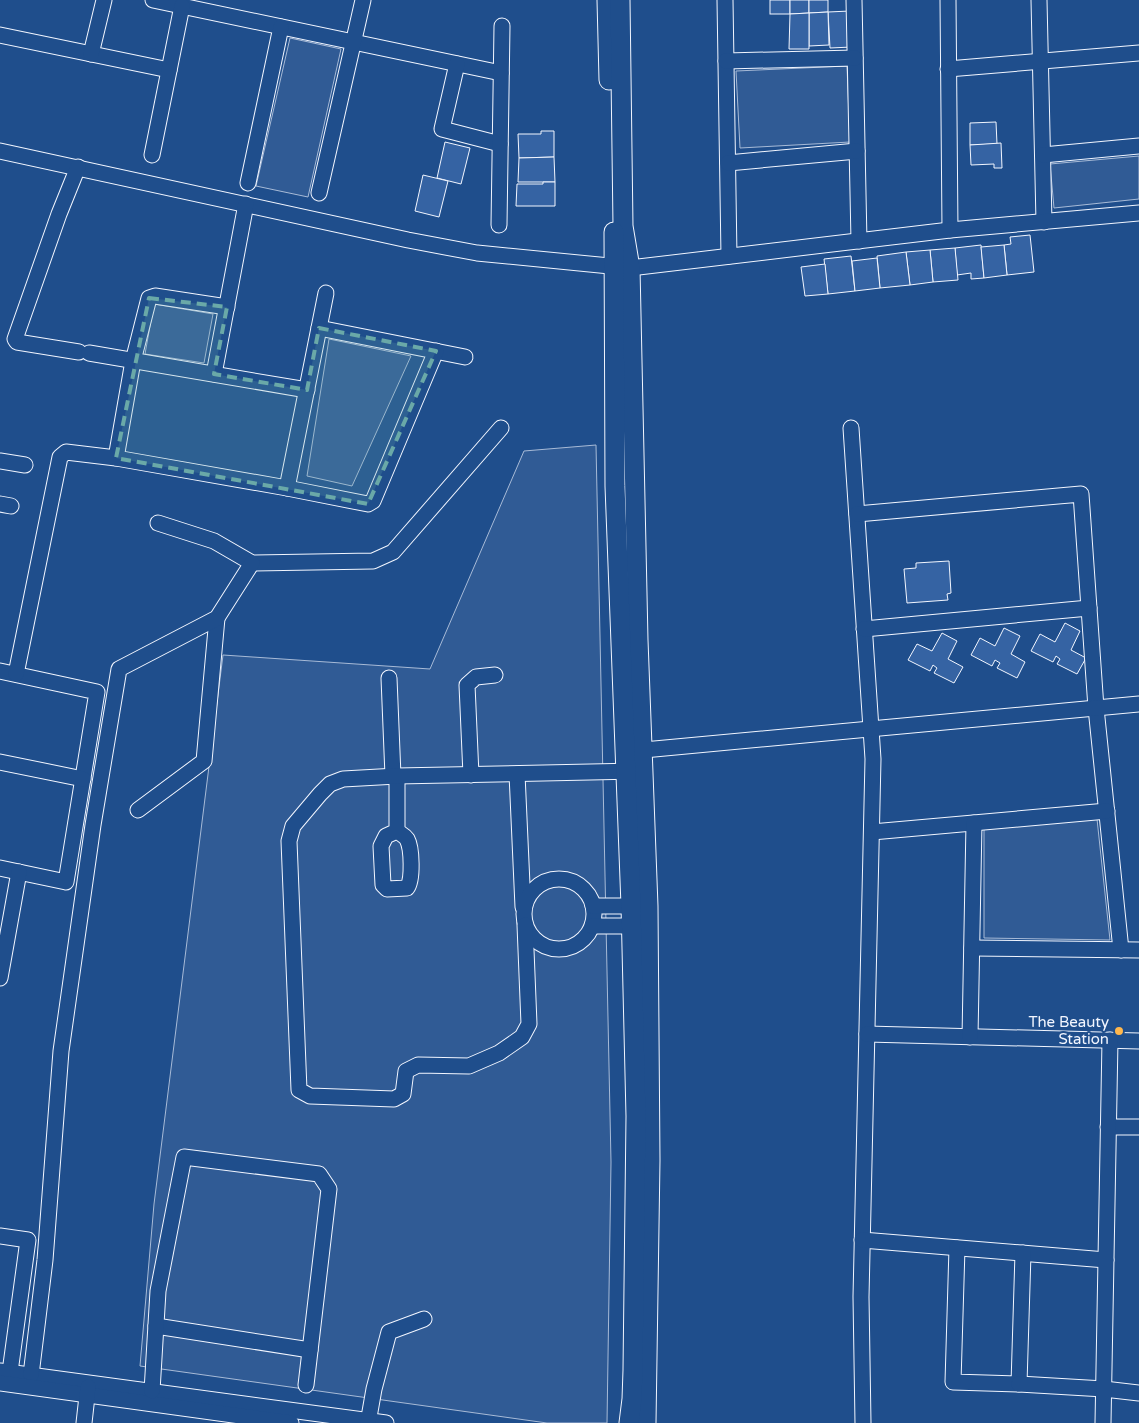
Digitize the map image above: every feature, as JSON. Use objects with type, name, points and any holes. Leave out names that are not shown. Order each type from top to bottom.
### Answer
[{"type":"main road","points":[[607,0],[622,267]]},
{"type":"main road","points":[[620,0],[623,226],[615,486],[635,771],[650,1160],[646,1423]]},
{"type":"main road","points":[[629,1423],[633,1370],[640,926]]},
{"type":"street","points":[[91,54],[104,0]]},
{"type":"street","points":[[153,0],[501,73]]},
{"type":"street","points":[[319,193],[362,0]]},
{"type":"street","points":[[725,0],[730,256]]},
{"type":"street","points":[[854,0],[859,241]]},
{"type":"street","points":[[948,0],[950,230]]},
{"type":"street","points":[[1039,0],[1044,222]]},
{"type":"street","points":[[152,155],[182,6]]},
{"type":"street","points":[[499,225],[502,26]]},
{"type":"street","points":[[248,183],[281,27]]},
{"type":"street","points":[[0,35],[169,70]]},
{"type":"street","points":[[948,69],[1139,53]]},
{"type":"street","points":[[726,61],[855,58]]},
{"type":"street","points":[[457,64],[442,129],[500,144]]},
{"type":"street","points":[[1043,155],[1139,146]]},
{"type":"street","points":[[0,151],[408,240],[477,253],[622,267],[950,230],[1139,213]]},
{"type":"street","points":[[728,163],[857,151]]},
{"type":"street","points":[[78,168],[58,214],[15,339],[17,342],[307,390]]},
{"type":"street","points":[[214,374],[246,204]]},
{"type":"street","points":[[287,488],[326,293]]},
{"type":"street","points":[[116,458],[133,361],[148,300],[152,296],[227,307]]},
{"type":"street","points":[[319,328],[465,357]]},
{"type":"street","points":[[16,674],[60,457],[66,452],[116,458],[287,488],[365,504],[371,503],[436,351]]},
{"type":"street","points":[[158,523],[214,540],[252,563],[373,561],[393,552],[501,428]]},
{"type":"street","points":[[851,428],[873,759],[861,1297],[863,1423]]},
{"type":"street","points":[[0,461],[25,465]]},
{"type":"street","points":[[857,514],[1082,494],[1096,708],[1121,950]]},
{"type":"street","points":[[138,810],[204,761],[217,618],[252,563]]},
{"type":"street","points":[[864,629],[1089,608]]},
{"type":"street","points":[[31,1375],[45,1260],[61,1051],[93,825],[119,670],[217,618]]},
{"type":"street","points":[[0,671],[98,692],[66,882],[0,868]]},
{"type":"street","points":[[471,775],[466,685],[476,677],[495,675]]},
{"type":"street","points":[[389,678],[397,831]]},
{"type":"street","points":[[634,752],[1139,704]]},
{"type":"street","points":[[0,762],[83,779]]},
{"type":"street","points":[[517,774],[530,1024],[522,1037],[499,1053],[469,1066],[418,1064],[406,1071],[403,1094],[394,1099],[310,1096],[299,1090],[289,840],[293,826],[330,784],[343,779],[395,776],[635,771]]},
{"type":"street","points":[[872,832],[1107,811]]},
{"type":"street","points":[[970,1036],[974,822]]},
{"type":"street","points":[[0,978],[19,872]]},
{"type":"street","points":[[553,879],[575,882],[591,898],[594,920],[592,926],[584,940],[574,946],[563,949],[551,949],[540,944],[531,936],[524,919],[526,901],[533,890],[542,883],[553,879]]},
{"type":"street","points":[[593,906],[639,906]]},
{"type":"street","points":[[592,926],[640,926]]},
{"type":"street","points":[[972,948],[1139,950]]},
{"type":"street","points":[[867,1034],[1139,1041]]},
{"type":"street","points":[[1104,1423],[1110,1040]]},
{"type":"street","points":[[1108,1127],[1139,1126]]},
{"type":"street","points":[[152,1391],[158,1291],[184,1157],[319,1174],[330,1189],[306,1385]]},
{"type":"street","points":[[0,1236],[28,1240],[3,1376]]},
{"type":"street","points":[[862,1240],[1106,1260]]},
{"type":"street","points":[[957,1248],[953,1382],[1104,1389],[1139,1393]]},
{"type":"street","points":[[1019,1384],[1023,1253]]},
{"type":"street","points":[[368,1422],[376,1380],[389,1332],[424,1319]]},
{"type":"street","points":[[156,1326],[310,1350]]},
{"type":"street","points":[[3,1376],[31,1375],[88,1389],[152,1391],[218,1412]]},
{"type":"street","points":[[3,1376],[218,1412],[289,1419],[386,1423]]},
{"type":"street","points":[[84,1423],[88,1389]]},
{"type":"highlighted area","points":[[149,298],[227,307],[214,374],[307,390],[319,328],[436,351],[368,504],[116,458]]},
{"type":"shaded area","points":[[290,38],[341,49],[308,197],[256,186]]},
{"type":"shaded area","points":[[847,66],[850,142],[740,148],[736,71]]},
{"type":"shaded area","points":[[1139,156],[1139,199],[1054,208],[1050,164]]},
{"type":"shaded area","points":[[154,304],[213,314],[204,363],[145,354]]},
{"type":"shaded area","points":[[329,339],[411,356],[352,486],[307,476]]},
{"type":"shaded area","points":[[596,445],[611,1162],[607,1423],[547,1423],[140,1366],[154,1204],[223,655],[430,669],[524,451]]},
{"type":"shaded area","points":[[1097,819],[1110,940],[984,938],[984,828]]},
{"type":"building","points":[[770,0],[790,0],[790,14],[770,14]]},
{"type":"building","points":[[790,0],[809,0],[809,13],[790,14]]},
{"type":"building","points":[[809,0],[828,0],[828,12],[809,13]]},
{"type":"building","points":[[850,11],[852,47],[830,48],[828,12]]},
{"type":"building","points":[[828,12],[829,45],[809,46],[809,13]]},
{"type":"building","points":[[809,13],[809,49],[789,49],[790,14]]},
{"type":"building","points":[[996,122],[997,144],[970,145],[970,123]]},
{"type":"building","points":[[541,131],[554,131],[554,157],[519,158],[518,134],[541,134]]},
{"type":"building","points":[[445,142],[470,148],[461,184],[437,178]]},
{"type":"building","points":[[1001,143],[1002,168],[994,168],[994,164],[971,165],[970,145]]},
{"type":"building","points":[[554,157],[555,182],[518,182],[519,158]]},
{"type":"building","points":[[423,175],[448,181],[439,217],[415,211]]},
{"type":"building","points":[[543,182],[555,182],[555,206],[516,206],[517,184],[543,184]]},
{"type":"building","points":[[1030,235],[1034,272],[1007,275],[1004,245],[1011,244],[1010,237]]},
{"type":"building","points":[[981,245],[984,278],[971,279],[971,273],[957,275],[955,248]]},
{"type":"building","points":[[1004,245],[1007,275],[984,278],[981,247]]},
{"type":"building","points":[[955,248],[958,280],[933,282],[930,250]]},
{"type":"building","points":[[930,250],[933,282],[910,285],[906,252]]},
{"type":"building","points":[[906,252],[910,285],[880,288],[877,256]]},
{"type":"building","points":[[851,256],[855,291],[828,294],[824,259]]},
{"type":"building","points":[[877,258],[880,288],[855,291],[852,261]]},
{"type":"building","points":[[825,264],[828,294],[805,296],[801,267]]},
{"type":"building","points":[[949,561],[951,593],[947,594],[948,600],[907,603],[904,569],[916,568],[916,563]]},
{"type":"building","points":[[1065,623],[1080,631],[1071,650],[1086,658],[1077,674],[1057,664],[1060,659],[1056,656],[1053,662],[1031,651],[1040,634],[1055,642]]},
{"type":"building","points":[[1004,628],[1020,636],[1011,654],[1025,662],[1017,678],[997,668],[1000,663],[995,660],[992,666],[971,655],[980,638],[995,646]]},
{"type":"building","points":[[942,633],[957,641],[948,659],[963,667],[954,683],[934,673],[937,668],[933,665],[930,671],[908,660],[917,644],[932,651]]},
{"type":"place","name":"The Beauty Station","points":[[1119,1031]]}]
